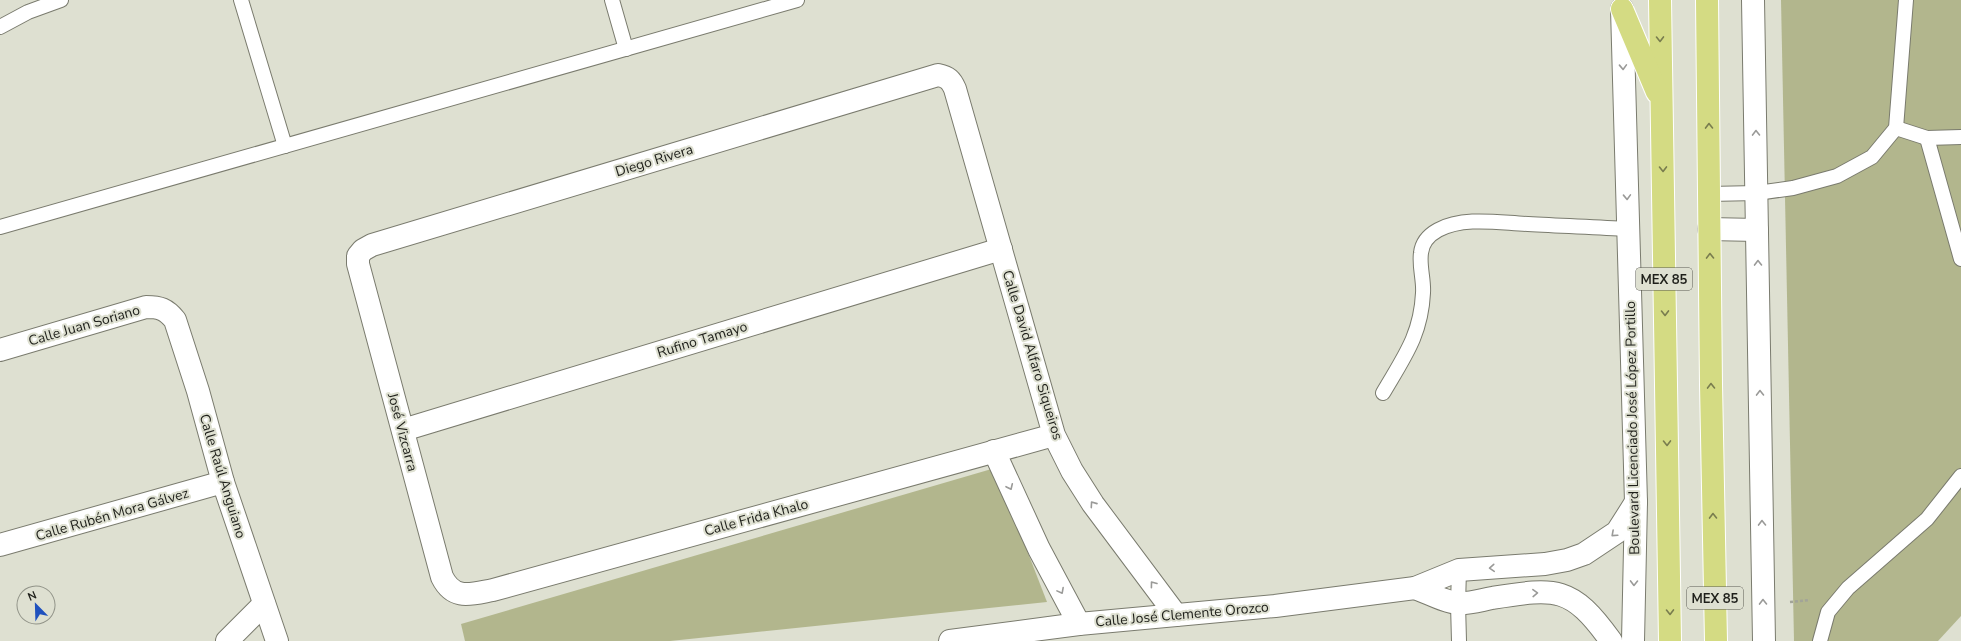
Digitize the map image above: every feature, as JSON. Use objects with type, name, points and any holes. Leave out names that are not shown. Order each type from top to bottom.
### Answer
[{"type":"highway","name":"MEX 85","points":[[1660,0],[1670,641]]},
{"type":"highway","name":"MEX 85","points":[[1707,0],[1709,229],[1716,641]]},
{"type":"highway","points":[[1622,4],[1662,103]]},
{"type":"street","points":[[1753,0],[1764,641]]},
{"type":"street","name":"Boulevard Licenciado José López Portillo","points":[[1622,4],[1636,502],[1633,641]]},
{"type":"street","name":"Diego Rivera","points":[[358,264],[358,256],[363,250],[372,245],[938,75],[950,80],[955,90]]},
{"type":"street","name":"Calle David Alfaro Siqueiros","points":[[955,90],[1054,435],[1072,470],[1093,504],[1176,615]]},
{"type":"street","points":[[1709,229],[1758,230]]},
{"type":"street","name":"Rufino Tamayo","points":[[403,430],[1001,249]]},
{"type":"street","name":"José Vizcarra","points":[[358,264],[442,577],[447,588],[458,594]]},
{"type":"street","name":"Calle Juan Soriano","points":[[0,350],[146,307],[159,307],[168,311]]},
{"type":"street","name":"Calle Raúl Anguiano","points":[[168,311],[175,320],[198,391],[224,482],[277,641]]},
{"type":"street","name":"Calle Frida Khalo","points":[[458,594],[493,590],[1054,435]]},
{"type":"street","points":[[994,451],[1039,549],[1079,624]]},
{"type":"street","name":"Calle Rubén Mora Gálvez","points":[[0,545],[224,482]]},
{"type":"street","name":"Calle José Clemente Orozco","points":[[950,641],[1079,624],[1275,606],[1415,588],[1459,570],[1545,564],[1566,560],[1584,554],[1617,532],[1636,502]]},
{"type":"street","name":"Calle José Clemente Orozco","points":[[1415,588],[1458,604],[1527,593],[1561,594],[1576,601],[1591,615],[1611,641]]},
{"type":"street","points":[[227,641],[264,604]]},
{"type":"lane","points":[[0,27],[28,12],[61,0]]},
{"type":"lane","points":[[241,0],[285,146]]},
{"type":"lane","points":[[612,0],[626,50]]},
{"type":"lane","points":[[0,227],[626,50],[797,0]]},
{"type":"lane","points":[[1709,194],[1757,193],[1793,188],[1836,176],[1872,157],[1896,128],[1906,0]]},
{"type":"lane","points":[[1896,128],[1927,138],[1961,137]]},
{"type":"lane","points":[[1927,138],[1961,260]]},
{"type":"lane","points":[[1383,393],[1409,348],[1420,320],[1424,291],[1420,254],[1429,235],[1439,229],[1460,224],[1493,222],[1628,229]]},
{"type":"lane","points":[[1820,641],[1828,612],[1848,588],[1927,519],[1961,476]]},
{"type":"lane","points":[[1459,570],[1459,641]]},
{"type":"green space","points":[[1781,0],[1961,0],[1961,616],[1938,641],[1794,641]]},
{"type":"green space","points":[[995,468],[1047,602],[670,641],[465,641],[461,624]]}]
